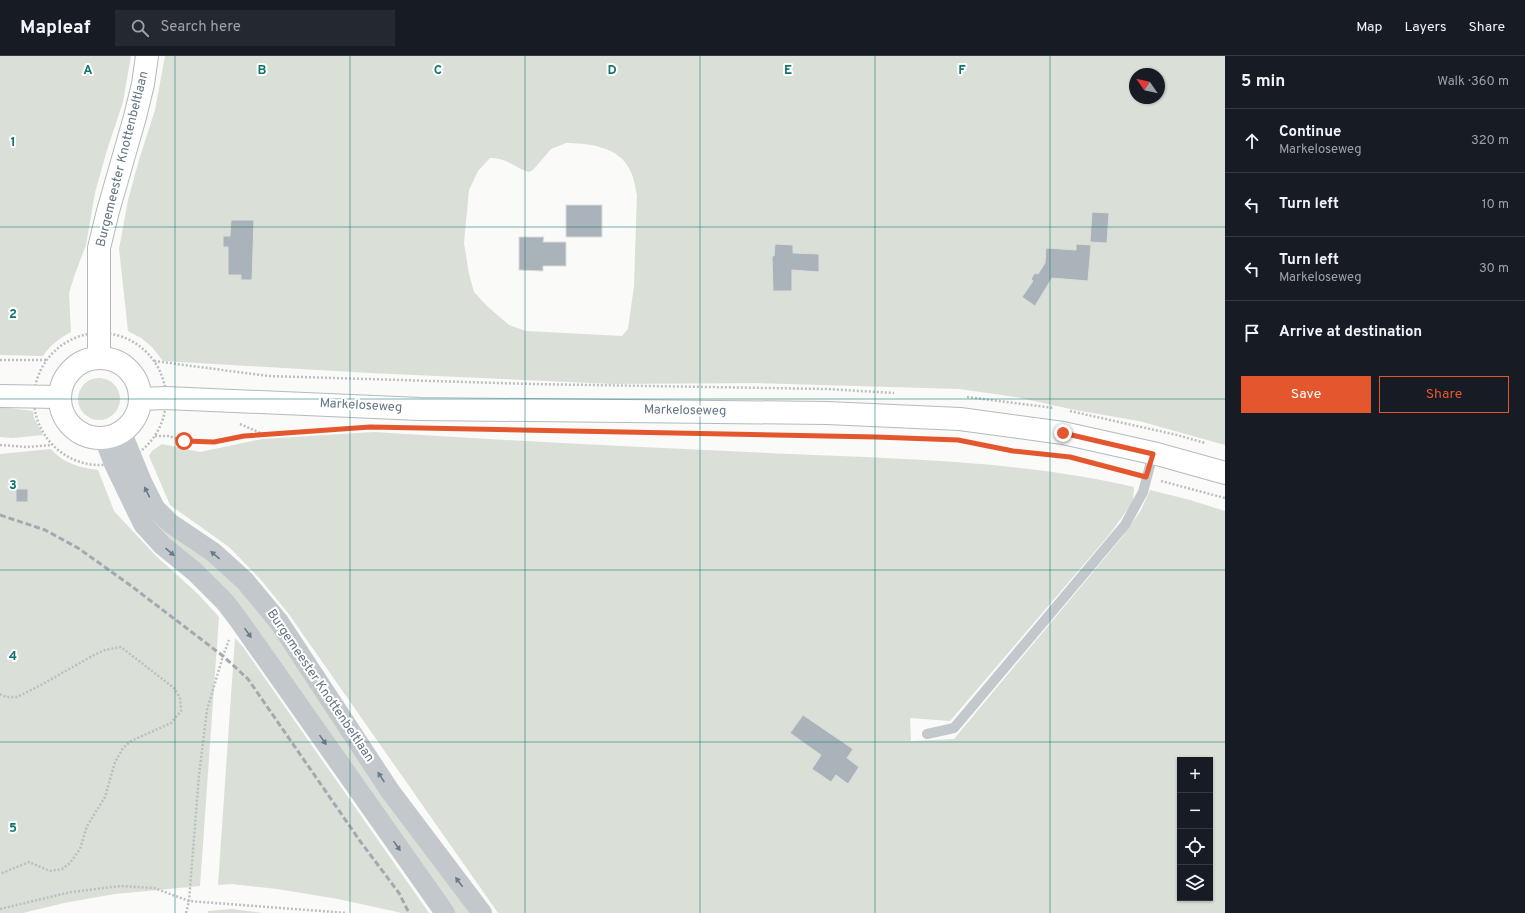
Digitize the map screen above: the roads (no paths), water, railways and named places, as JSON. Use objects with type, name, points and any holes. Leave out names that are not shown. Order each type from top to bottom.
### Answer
[{"type":"main road","name":"Burgemeester Knottenbeltlaan","points":[[99,358],[110,334],[99,248],[135,117],[143,84],[147,56]]},
{"type":"main road","points":[[99,358],[110,359],[120,363],[128,369],[135,378],[139,388],[140,399],[138,412],[130,424],[113,436],[87,436],[76,430],[67,421],[61,410],[59,397],[67,374],[76,365],[87,360],[99,358]]},
{"type":"main road","points":[[0,396],[34,395],[59,397]]},
{"type":"main road","name":"Markeloseweg","points":[[140,399],[166,398],[333,404],[420,409],[827,412],[960,419],[1063,433],[1225,473]]},
{"type":"street","name":"Burgemeester Knottenbeltlaan","points":[[113,436],[114,464],[143,524],[162,545],[195,572],[225,602],[445,913]]},
{"type":"street","name":"Burgemeester Knottenbeltlaan","points":[[113,436],[142,482],[155,508],[170,523],[213,552],[245,581],[279,622],[390,791],[482,913]]},
{"type":"lane","points":[[927,734],[954,728],[1125,525],[1143,492],[1153,454]]},
{"type":"railway","points":[[0,515],[45,530],[78,548],[130,585],[223,656],[248,679],[360,841],[399,893],[409,913]]}]
